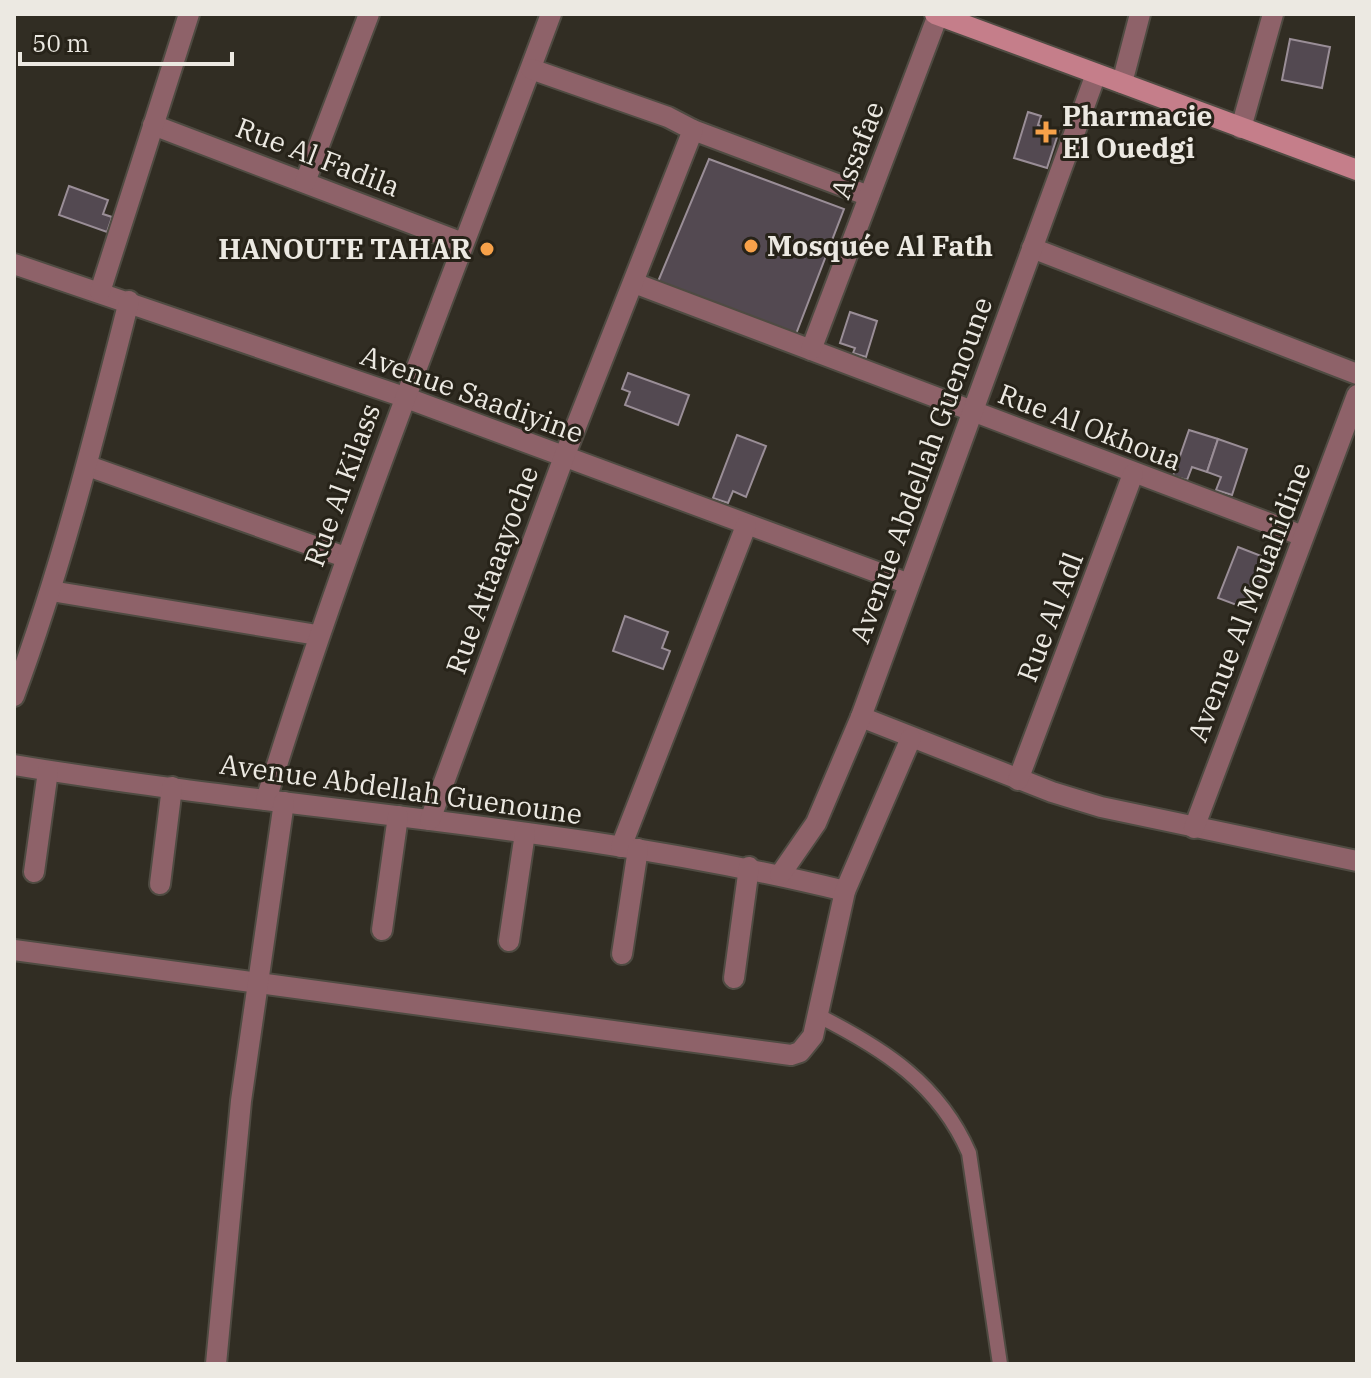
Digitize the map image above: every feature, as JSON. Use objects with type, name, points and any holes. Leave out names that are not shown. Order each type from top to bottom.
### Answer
[{"type":"street","points":[[100,292],[189,14]]},
{"type":"street","points":[[305,182],[369,14]]},
{"type":"street","name":"Rue Al Kilass","points":[[216,1364],[241,1101],[259,984],[275,801],[317,635],[404,397],[551,14]]},
{"type":"street","points":[[1122,83],[1140,14]]},
{"type":"street","points":[[1241,128],[1273,14]]},
{"type":"street","points":[[937,15],[1357,170]]},
{"type":"street","name":"Assafae","points":[[811,350],[937,15]]},
{"type":"street","points":[[531,69],[668,117],[693,130],[869,196]]},
{"type":"street","name":"Avenue Abdellah Guenoune","points":[[780,875],[816,823],[861,717],[1096,74]]},
{"type":"street","name":"Rue Al Fadila","points":[[153,125],[463,243]]},
{"type":"street","name":"Rue Attaaayoche","points":[[430,820],[564,457],[693,130]]},
{"type":"street","points":[[1032,248],[1357,374]]},
{"type":"street","name":"Avenue Saadiyine","points":[[14,264],[404,397],[909,584]]},
{"type":"street","name":"Rue Al Okhoua","points":[[634,283],[1303,536]]},
{"type":"street","points":[[14,696],[51,591],[88,466],[129,301]]},
{"type":"street","name":"Avenue Al Mouahidine","points":[[1194,828],[1357,395]]},
{"type":"street","points":[[88,466],[345,557]]},
{"type":"street","name":"Rue Al Adl","points":[[1018,780],[1133,474]]},
{"type":"street","points":[[622,954],[629,848],[746,526]]},
{"type":"street","points":[[51,591],[317,635]]},
{"type":"street","points":[[861,717],[1018,780],[1101,807],[1357,861]]},
{"type":"street","points":[[14,950],[791,1055],[807,1046],[819,1016],[845,891],[911,738]]},
{"type":"street","name":"Avenue Abdellah Guenoune","points":[[14,765],[629,848],[749,867],[845,891]]},
{"type":"street","points":[[34,872],[48,771]]},
{"type":"street","points":[[160,884],[172,787]]},
{"type":"street","points":[[382,930],[398,816]]},
{"type":"street","points":[[509,941],[525,833]]},
{"type":"street","points":[[734,978],[749,867]]},
{"type":"lane","points":[[819,1016],[873,1044],[902,1064],[957,1126],[969,1153],[1000,1364]]},
{"type":"building","points":[[1290,39],[1330,47],[1322,88],[1282,80]]},
{"type":"building","points":[[1028,112],[1041,116],[1038,125],[1059,131],[1047,168],[1014,158]]},
{"type":"building","name":"Mosquée Al Fath","points":[[709,159],[844,209],[796,334],[657,284]]},
{"type":"building","points":[[69,186],[108,200],[103,214],[112,217],[107,232],[59,215]]},
{"type":"building","points":[[850,312],[877,321],[866,357],[853,353],[855,348],[840,343]]},
{"type":"building","points":[[628,373],[689,395],[678,425],[625,405],[630,392],[622,389]]},
{"type":"building","points":[[1189,430],[1218,439],[1207,472],[1192,467],[1187,480],[1173,476]]},
{"type":"building","points":[[737,435],[766,446],[746,497],[733,491],[728,503],[713,498]]},
{"type":"building","points":[[1218,439],[1247,449],[1232,495],[1216,490],[1221,477],[1207,472]]},
{"type":"building","points":[[1238,547],[1269,559],[1250,610],[1218,598]]},
{"type":"building","points":[[625,616],[668,632],[662,648],[670,651],[663,669],[613,651]]},
{"type":"place","name":"Pharmacie El Ouedgi","points":[[1046,132]]},
{"type":"place","name":"Mosquée Al Fath","points":[[751,246]]},
{"type":"place","name":"HANOUTE TAHAR","points":[[487,249]]}]
